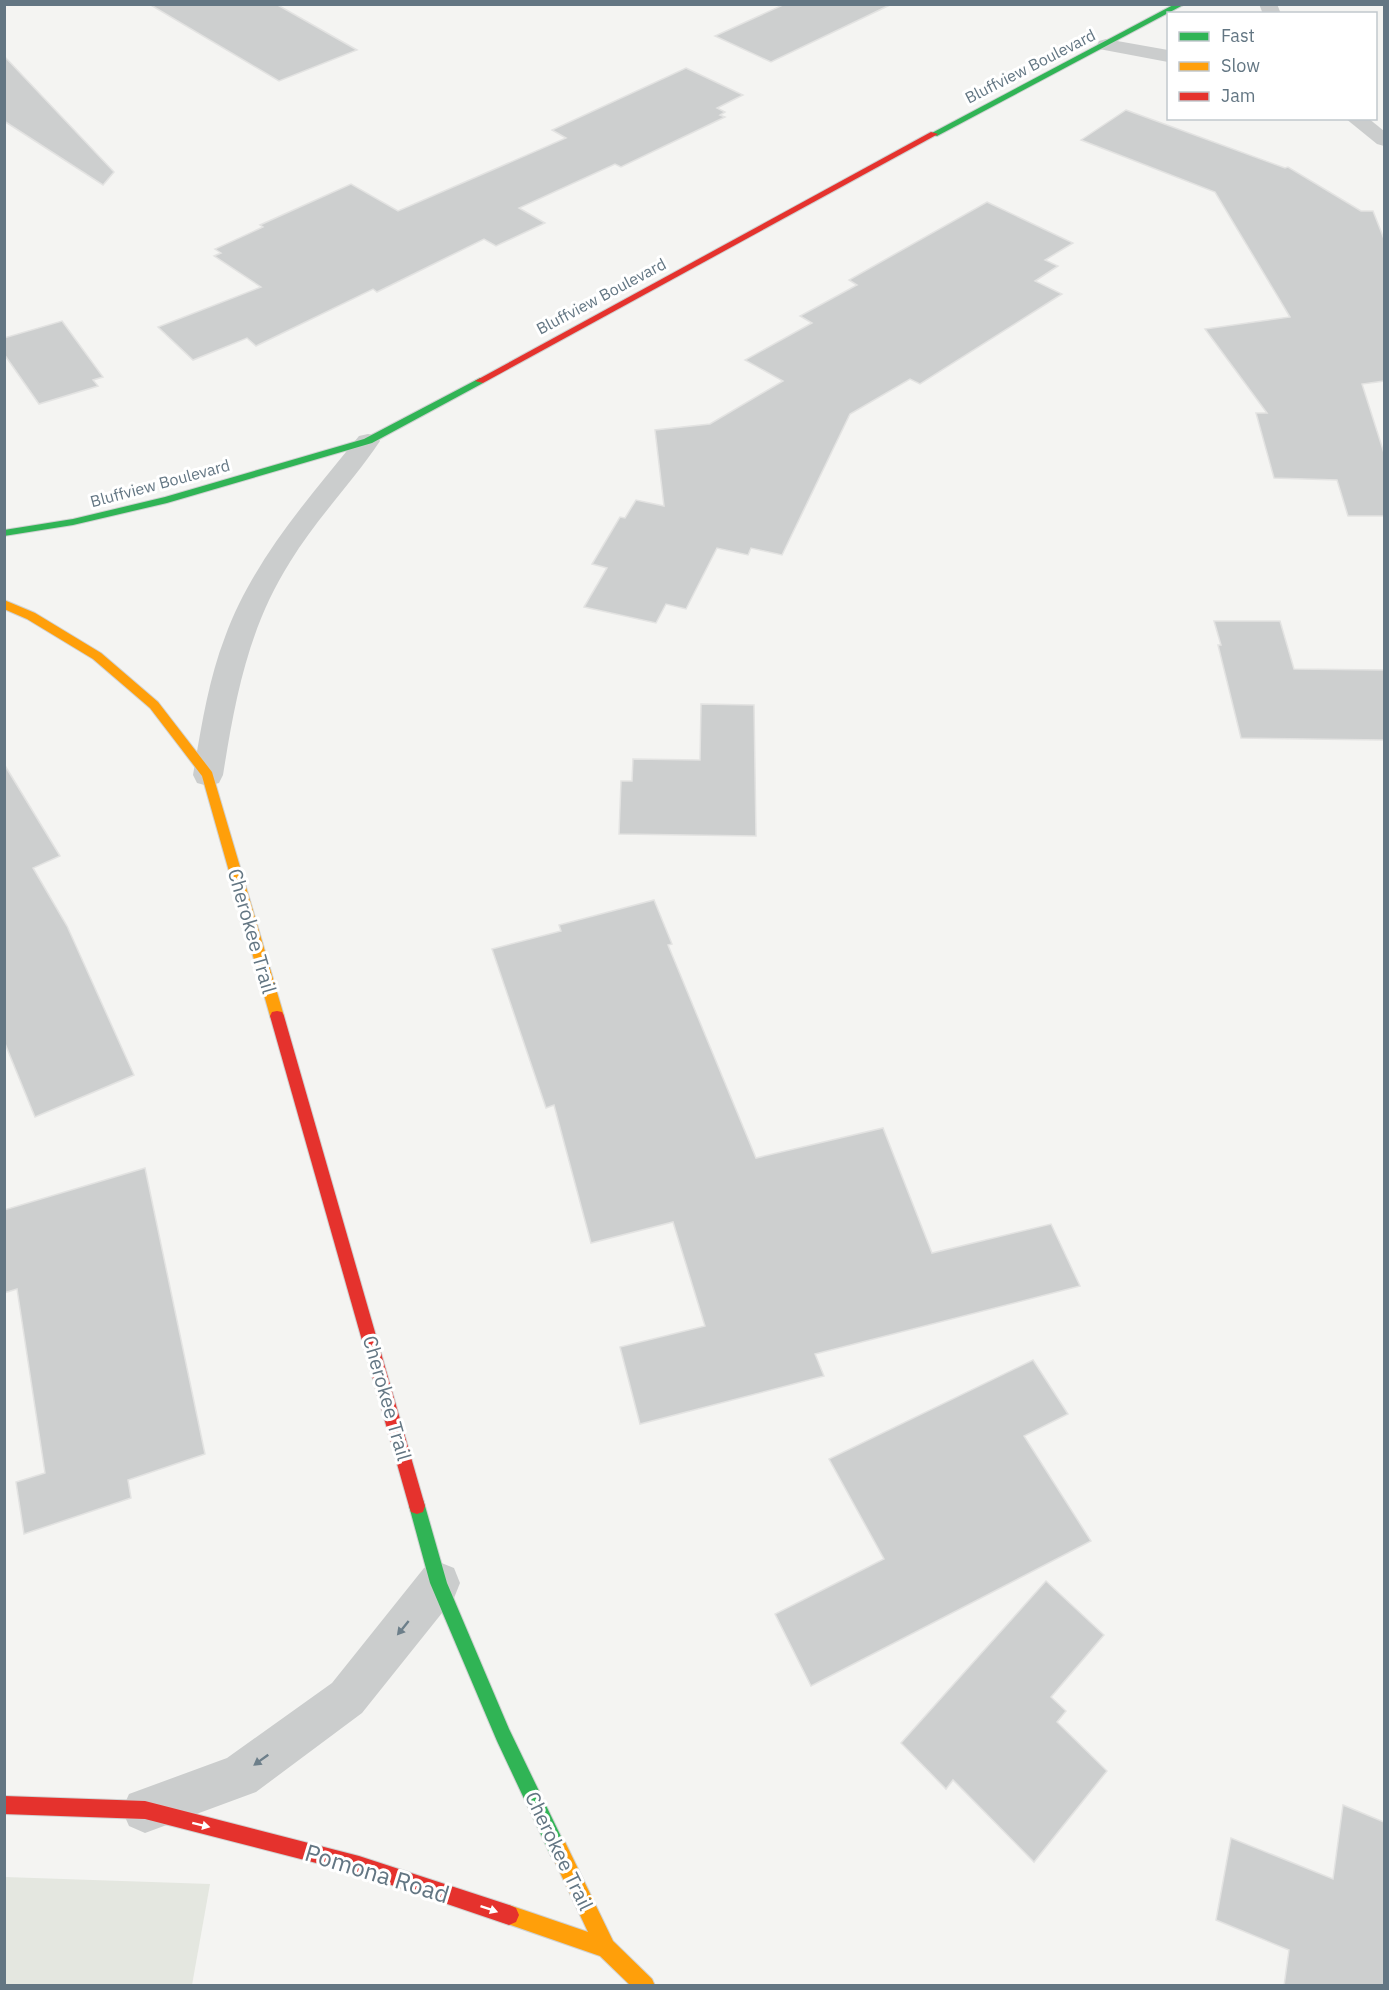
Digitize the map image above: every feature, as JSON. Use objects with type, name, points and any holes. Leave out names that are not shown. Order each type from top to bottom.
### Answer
[{"type":"street","name":"Bluffview Boulevard","points":[[1167,12],[1182,4]]},
{"type":"street","name":"Bluffview Boulevard","points":[[4,533],[73,522],[166,500],[368,441],[949,126],[1167,12]]},
{"type":"street","points":[[1106,45],[1167,57]]},
{"type":"street","points":[[1358,120],[1384,140]]},
{"type":"street","name":"Cherokee Trail","points":[[208,775],[222,695],[240,635],[266,579],[306,520],[368,441]]},
{"type":"street","name":"Cherokee Trail","points":[[4,604],[31,616],[97,656],[154,705],[208,775],[440,1583],[503,1735],[606,1948],[645,1986]]},
{"type":"street","name":"Pomona Road","points":[[145,1810],[240,1776],[347,1698],[440,1583]]},
{"type":"street","name":"Pomona Road","points":[[4,1805],[145,1810],[358,1865],[606,1948]]},
{"type":"shaded area","points":[[5,1877],[210,1884],[192,1985],[5,1985]]},
{"type":"building","points":[[149,4],[276,4],[357,50],[279,81]]},
{"type":"building","points":[[785,4],[892,4],[771,62],[715,36]]},
{"type":"building","points":[[4,56],[114,172],[103,185],[4,121]]},
{"type":"building","points":[[686,68],[743,95],[717,108],[725,112],[720,115],[725,117],[621,167],[615,164],[519,208],[545,223],[496,246],[484,239],[377,292],[373,289],[256,346],[247,338],[193,360],[158,327],[261,287],[214,256],[221,253],[215,249],[263,227],[260,225],[351,184],[398,211],[566,138],[552,130]]},
{"type":"building","points":[[1126,110],[1285,168],[1288,167],[1361,211],[1373,211],[1384,239],[1384,381],[1362,384],[1384,453],[1384,516],[1348,516],[1337,480],[1274,478],[1256,413],[1267,413],[1205,329],[1290,317],[1215,192],[1081,140]]},
{"type":"building","points":[[987,202],[1073,243],[1045,260],[1058,266],[1035,281],[1062,294],[920,384],[910,379],[850,414],[782,555],[751,548],[748,555],[717,548],[686,609],[666,604],[656,623],[584,607],[607,568],[592,564],[620,517],[625,518],[636,500],[664,506],[655,430],[710,424],[783,381],[745,360],[812,323],[800,316],[857,285],[849,280]]},
{"type":"building","points":[[62,321],[103,377],[93,380],[98,386],[39,404],[4,354],[4,338]]},
{"type":"building","points":[[1214,621],[1280,621],[1294,669],[1384,670],[1384,740],[1241,738]]},
{"type":"building","points":[[701,704],[754,705],[756,836],[619,834],[621,781],[632,781],[633,759],[700,760]]},
{"type":"building","points":[[4,764],[60,856],[33,868],[67,926],[134,1075],[35,1117],[4,1041]]},
{"type":"building","points":[[654,900],[672,944],[668,945],[756,1158],[883,1128],[932,1253],[1051,1224],[1080,1286],[815,1354],[824,1376],[640,1424],[620,1347],[705,1326],[673,1222],[591,1243],[554,1105],[546,1108],[492,949],[561,931],[559,925]]},
{"type":"building","points":[[145,1168],[205,1454],[128,1480],[131,1498],[24,1534],[16,1482],[45,1473],[17,1289],[4,1293],[4,1210]]},
{"type":"building","points":[[1033,1360],[1068,1414],[1024,1436],[1091,1541],[811,1686],[775,1614],[884,1559],[829,1459]]},
{"type":"building","points":[[1046,1581],[1104,1635],[1051,1697],[1066,1711],[1057,1722],[1107,1771],[1034,1862],[953,1780],[946,1789],[901,1743]]},
{"type":"building","points":[[1343,1805],[1384,1822],[1384,1986],[1284,1986],[1289,1950],[1216,1920],[1231,1838],[1333,1879]]},
{"type":"traffic: fast","points":[[934,134],[1182,4]]},
{"type":"traffic: fast","points":[[4,533],[73,522],[167,500],[368,441],[480,381]]},
{"type":"traffic: fast","points":[[417,1506],[439,1583],[503,1735],[558,1849]]},
{"type":"traffic: slow","points":[[4,604],[31,616],[97,656],[154,705],[208,775],[277,1016]]},
{"type":"traffic: slow","points":[[558,1849],[606,1948],[645,1986]]},
{"type":"traffic: slow","points":[[509,1915],[606,1948]]},
{"type":"traffic: jam","points":[[480,381],[934,134]]},
{"type":"traffic: jam","points":[[277,1016],[417,1506]]},
{"type":"traffic: jam","points":[[4,1805],[145,1810],[359,1865],[509,1915]]}]
